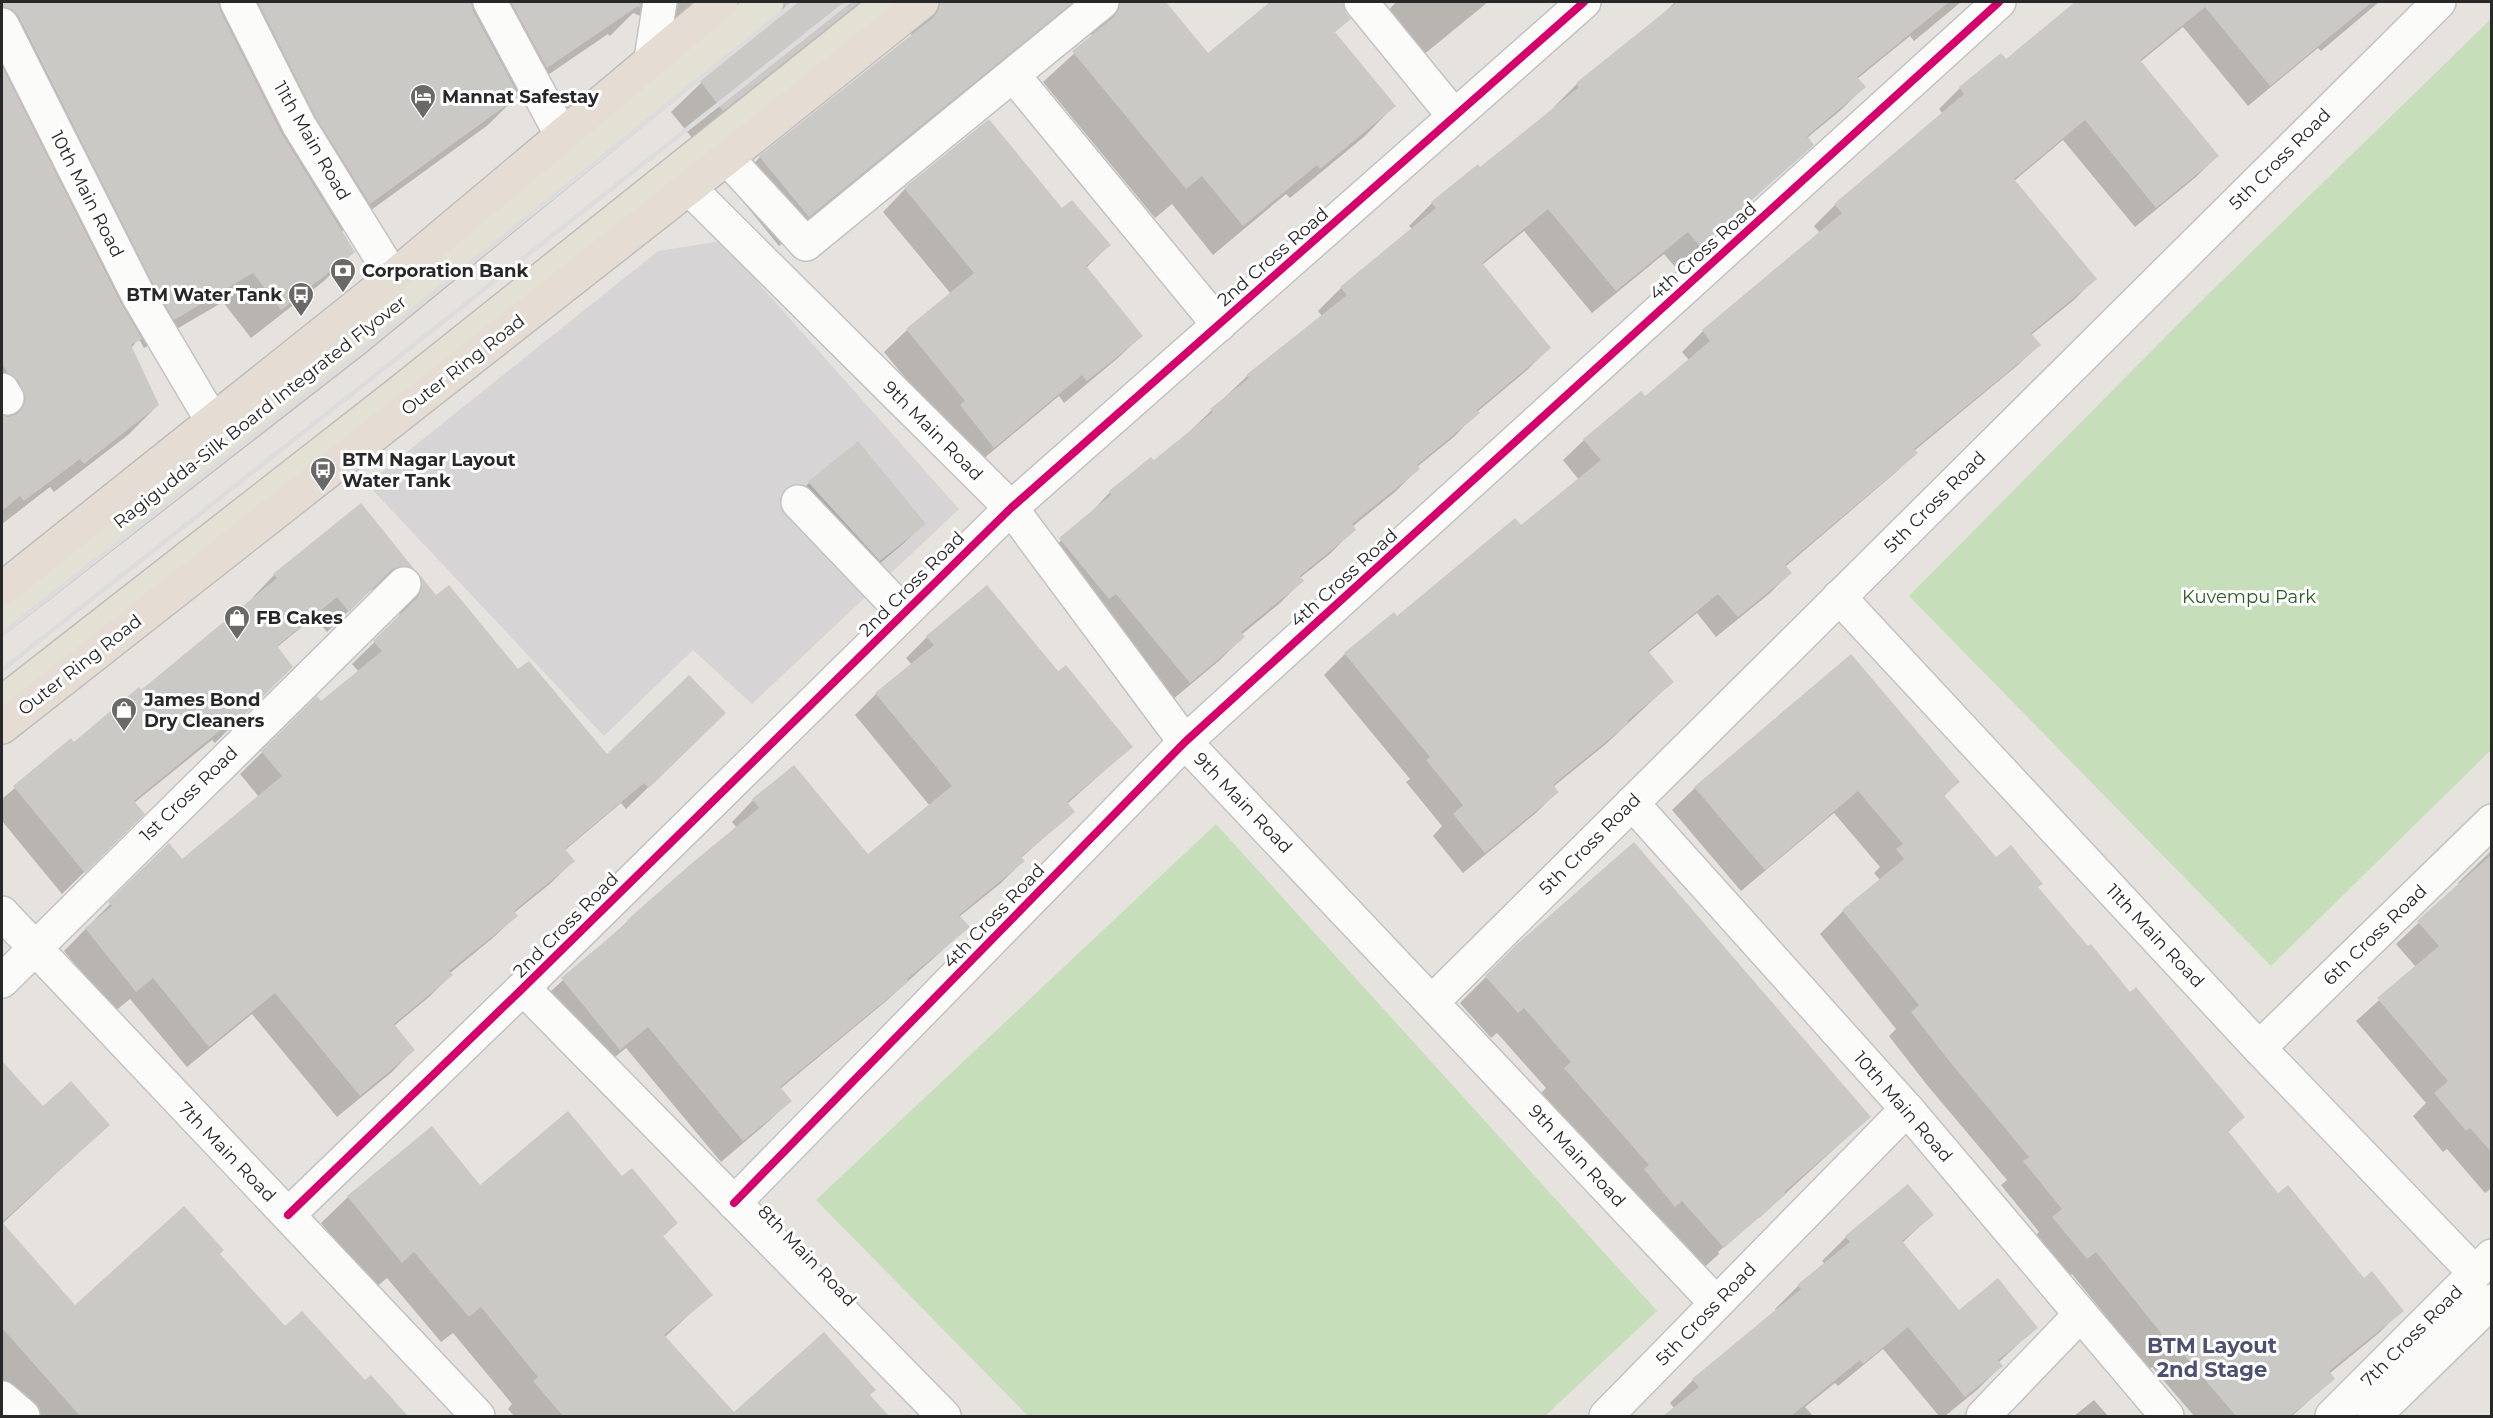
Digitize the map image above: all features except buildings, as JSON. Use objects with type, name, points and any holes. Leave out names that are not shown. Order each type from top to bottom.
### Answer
[{"type":"highway","points":[[2,589],[393,277],[721,2]]},
{"type":"highway","name":"Outer Ring Road","points":[[2,727],[727,158],[922,2]]},
{"type":"main road","name":"Ragigudda-Silk Board Integrated Flyover","points":[[2,615],[354,340],[767,2]]},
{"type":"main road","points":[[2,703],[403,390],[889,2]]},
{"type":"street","name":"11th Main Road","points":[[237,2],[299,125],[393,277]]},
{"type":"street","points":[[490,2],[561,134]]},
{"type":"street","points":[[651,59],[660,2]]},
{"type":"street","points":[[727,158],[806,244],[1102,2]]},
{"type":"street","points":[[1361,2],[1454,116]]},
{"type":"street","name":"2nd Cross Road","points":[[288,1215],[523,988],[1011,508],[1584,2]]},
{"type":"street","name":"4th Cross Road","points":[[734,1203],[1185,742],[1999,2]]},
{"type":"street","name":"5th Cross Road","points":[[1432,1002],[2439,2]]},
{"type":"street","name":"10th Main Road","points":[[2,25],[140,297],[213,422]]},
{"type":"street","points":[[1013,75],[1219,325]]},
{"type":"street","name":"9th Main Road","points":[[688,187],[1011,508],[1185,742],[1716,1303]]},
{"type":"street","points":[[798,502],[904,614]]},
{"type":"street","name":"1st Cross Road","points":[[2,981],[404,584]]},
{"type":"street","name":"11th Main Road","points":[[1839,597],[2259,1048],[2483,1264]]},
{"type":"street","name":"10th Main Road","points":[[1632,803],[1906,1109],[2168,1416]]},
{"type":"street","name":"6th Cross Road","points":[[2259,1048],[2492,821]]},
{"type":"street","name":"7th Main Road","points":[[2,913],[478,1416]]},
{"type":"street","name":"8th Main Road","points":[[523,988],[944,1416]]},
{"type":"street","name":"5th Cross Road","points":[[1606,1416],[1906,1109]]},
{"type":"street","name":"7th Cross Road","points":[[2332,1416],[2483,1264]]},
{"type":"street","name":"7th Cross Road","points":[[2374,1416],[2492,1301]]},
{"type":"street","points":[[1983,1416],[2080,1315]]},
{"type":"street","points":[[2,1398],[23,1416]]},
{"type":"shaded area","points":[[721,241],[959,509],[752,704],[693,650],[604,736],[367,484],[658,251]]},
{"type":"green space","name":"Kuvempu Park","points":[[2491,19],[2491,750],[2271,966],[1909,596],[2192,310]]},
{"type":"green space","points":[[1216,824],[1657,1311],[1545,1416],[1028,1416],[816,1200]]},
{"type":"railway","points":[[2,634],[363,350],[795,2]]},
{"type":"railway","points":[[2,670],[848,2]]},
{"type":"cycle path","points":[[288,1215],[523,988],[1011,508],[1584,2]]},
{"type":"cycle path","points":[[734,1203],[1185,742],[1999,2]]},
{"type":"place","name":"Mannat Safestay","points":[[423,120]]},
{"type":"place","name":"Corporation Bank","points":[[343,294]]},
{"type":"place","name":"BTM Water Tank","points":[[301,318]]},
{"type":"place","name":"BTM Nagar Layout Water Tank","points":[[323,493]]},
{"type":"place","name":"FB Cakes","points":[[237,641]]},
{"type":"place","name":"James Bond Dry Cleaners","points":[[124,733]]},
{"type":"district","name":"BTM Layout 2nd Stage","points":[[2212,1358]]}]
